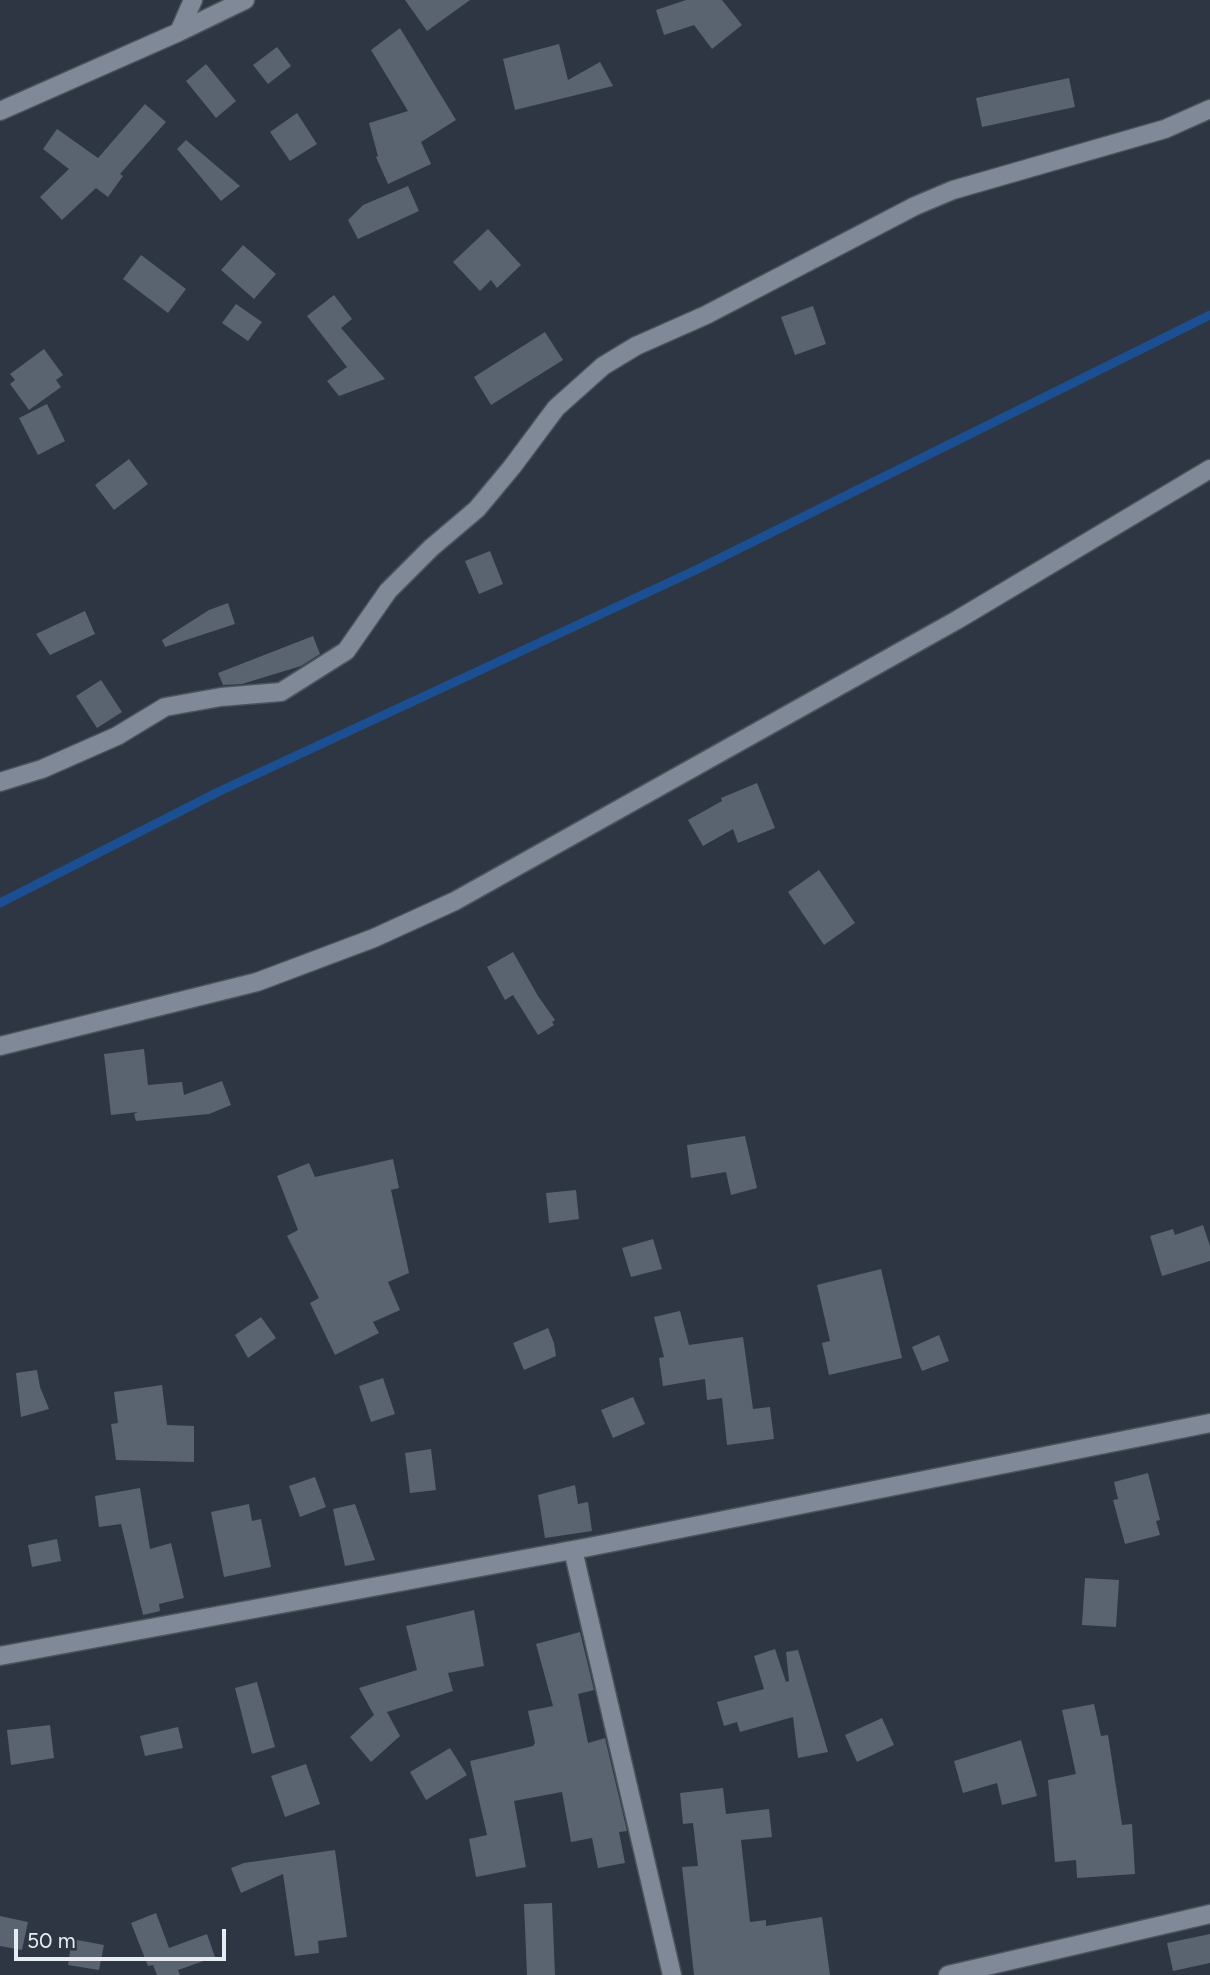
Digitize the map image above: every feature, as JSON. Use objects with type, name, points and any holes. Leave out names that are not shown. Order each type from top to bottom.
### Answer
[{"type":"street","points":[[179,32],[193,0]]},
{"type":"street","points":[[0,111],[245,0]]},
{"type":"street","points":[[0,782],[42,769],[117,736],[165,706],[221,697],[281,692],[346,652],[387,591],[477,509],[556,408],[603,366],[636,346],[706,315],[915,206],[953,190],[1165,130],[1210,109]]},
{"type":"street","points":[[0,1046],[257,982],[374,937],[456,901],[957,620],[1210,469]]},
{"type":"street","points":[[0,1656],[573,1550],[920,1483],[1210,1423]]},
{"type":"street","points":[[573,1550],[672,1975]]},
{"type":"street","points":[[948,1975],[1210,1914]]},
{"type":"building","points":[[405,0],[470,0],[427,31]]},
{"type":"building","points":[[686,0],[722,0],[742,25],[712,49],[694,25],[664,35],[656,10]]},
{"type":"building","points":[[400,28],[456,120],[421,142],[431,164],[388,184],[376,157],[378,156],[369,123],[408,111],[371,50]]},
{"type":"building","points":[[559,44],[568,80],[600,62],[613,86],[515,110],[503,59]]},
{"type":"building","points":[[277,47],[291,66],[268,84],[253,65]]},
{"type":"building","points":[[206,64],[236,101],[216,118],[186,81]]},
{"type":"building","points":[[1069,78],[1075,107],[982,127],[976,98]]},
{"type":"building","points":[[145,104],[166,122],[120,174],[123,176],[108,197],[96,188],[62,220],[40,197],[69,169],[43,149],[57,129],[98,158]]},
{"type":"building","points":[[297,113],[317,144],[290,161],[270,132]]},
{"type":"building","points":[[186,140],[240,186],[221,201],[177,149]]},
{"type":"building","points":[[408,186],[419,211],[358,239],[348,220],[363,205]]},
{"type":"building","points":[[488,229],[521,265],[497,288],[491,280],[480,291],[453,262]]},
{"type":"building","points":[[243,245],[276,274],[254,299],[221,270]]},
{"type":"building","points":[[141,255],[186,289],[168,313],[123,279]]},
{"type":"building","points":[[334,295],[352,319],[341,328],[385,379],[339,396],[327,381],[347,367],[307,316]]},
{"type":"building","points":[[236,304],[262,322],[248,341],[222,323]]},
{"type":"building","points":[[813,306],[826,344],[795,355],[781,317]]},
{"type":"building","points":[[545,332],[563,360],[491,405],[474,377]]},
{"type":"building","points":[[44,349],[63,375],[56,380],[61,387],[29,410],[10,384],[15,380],[10,374]]},
{"type":"building","points":[[47,404],[65,441],[38,455],[19,418]]},
{"type":"building","points":[[129,459],[148,484],[114,510],[95,485]]},
{"type":"building","points":[[490,551],[503,584],[479,594],[465,561]]},
{"type":"building","points":[[228,603],[235,624],[165,647],[162,640],[209,610]]},
{"type":"building","points":[[85,611],[95,634],[50,655],[36,634]]},
{"type":"building","points":[[313,636],[320,654],[301,666],[242,684],[223,685],[218,673]]},
{"type":"building","points":[[101,680],[122,712],[97,728],[76,696]]},
{"type":"building","points":[[757,783],[775,828],[738,843],[733,829],[703,846],[688,820],[722,801],[721,798]]},
{"type":"building","points":[[819,870],[855,923],[824,945],[788,892]]},
{"type":"building","points":[[513,952],[555,1020],[552,1022],[554,1025],[538,1035],[513,995],[505,1000],[487,967]]},
{"type":"building","points":[[144,1049],[148,1085],[182,1082],[184,1095],[222,1081],[231,1105],[209,1114],[136,1121],[134,1114],[138,1112],[111,1115],[104,1054]]},
{"type":"building","points":[[745,1136],[757,1188],[731,1195],[726,1172],[691,1178],[687,1145]]},
{"type":"building","points":[[393,1159],[399,1188],[391,1190],[409,1273],[388,1282],[400,1310],[373,1322],[379,1333],[335,1355],[310,1303],[319,1298],[287,1236],[298,1230],[277,1176],[309,1163],[315,1177]]},
{"type":"building","points":[[576,1190],[579,1219],[549,1223],[546,1193]]},
{"type":"building","points":[[1203,1225],[1210,1246],[1210,1261],[1162,1276],[1150,1236],[1173,1229],[1175,1235]]},
{"type":"building","points":[[653,1239],[662,1269],[631,1277],[622,1248]]},
{"type":"building","points":[[881,1269],[902,1358],[829,1375],[822,1343],[830,1341],[817,1285]]},
{"type":"building","points":[[680,1311],[689,1345],[743,1337],[753,1409],[770,1407],[774,1439],[727,1445],[722,1398],[707,1400],[705,1379],[663,1386],[659,1358],[664,1357],[654,1317]]},
{"type":"building","points":[[261,1317],[276,1338],[248,1358],[235,1335]]},
{"type":"building","points":[[548,1328],[556,1356],[524,1370],[513,1343]]},
{"type":"building","points":[[939,1335],[949,1361],[922,1371],[912,1347]]},
{"type":"building","points":[[37,1370],[40,1387],[49,1409],[21,1417],[16,1373]]},
{"type":"building","points":[[383,1378],[395,1414],[371,1422],[359,1386]]},
{"type":"building","points":[[162,1385],[167,1425],[194,1426],[194,1462],[116,1460],[111,1424],[118,1423],[114,1392]]},
{"type":"building","points":[[633,1397],[645,1424],[613,1438],[601,1410]]},
{"type":"building","points":[[431,1449],[436,1490],[410,1493],[405,1453]]},
{"type":"building","points":[[1148,1473],[1160,1520],[1156,1521],[1160,1535],[1125,1544],[1113,1500],[1118,1499],[1114,1482]]},
{"type":"building","points":[[315,1477],[326,1507],[300,1517],[289,1486]]},
{"type":"building","points":[[575,1485],[578,1504],[588,1502],[592,1531],[545,1538],[538,1495]]},
{"type":"building","points":[[140,1488],[150,1549],[171,1543],[184,1598],[159,1604],[160,1611],[143,1615],[121,1524],[99,1527],[95,1496]]},
{"type":"building","points":[[249,1504],[252,1521],[261,1519],[271,1567],[224,1577],[211,1512]]},
{"type":"building","points":[[355,1504],[375,1560],[345,1566],[333,1509]]},
{"type":"building","points":[[57,1539],[61,1561],[32,1567],[28,1545]]},
{"type":"building","points":[[1085,1578],[1119,1580],[1116,1627],[1082,1625]]},
{"type":"building","points":[[474,1610],[484,1666],[448,1673],[453,1691],[387,1712],[400,1736],[371,1762],[350,1737],[374,1715],[359,1688],[417,1670],[406,1626]]},
{"type":"building","points":[[580,1632],[594,1690],[578,1694],[588,1743],[605,1738],[627,1831],[619,1832],[625,1863],[598,1868],[592,1838],[571,1842],[562,1792],[514,1801],[526,1867],[476,1877],[469,1839],[487,1835],[470,1761],[533,1746],[535,1743],[528,1711],[553,1706],[536,1644]]},
{"type":"building","points":[[775,1649],[786,1682],[789,1681],[786,1652],[798,1650],[828,1752],[798,1758],[793,1717],[740,1732],[737,1722],[724,1726],[717,1702],[764,1689],[754,1656]]},
{"type":"building","points":[[257,1682],[275,1747],[252,1754],[235,1688]]},
{"type":"building","points":[[1094,1704],[1101,1736],[1108,1735],[1122,1825],[1132,1824],[1135,1874],[1077,1878],[1076,1860],[1055,1862],[1048,1780],[1076,1774],[1062,1710]]},
{"type":"building","points":[[882,1718],[894,1745],[857,1762],[845,1735]]},
{"type":"building","points":[[50,1725],[54,1758],[11,1765],[7,1730]]},
{"type":"building","points":[[178,1727],[183,1748],[145,1756],[140,1736]]},
{"type":"building","points":[[1021,1740],[1037,1796],[1002,1805],[997,1783],[963,1793],[954,1761]]},
{"type":"building","points":[[450,1748],[467,1775],[426,1800],[410,1772]]},
{"type":"building","points":[[306,1764],[320,1804],[285,1817],[271,1776]]},
{"type":"building","points":[[723,1788],[726,1814],[769,1809],[772,1837],[741,1840],[750,1922],[766,1920],[766,1926],[822,1917],[830,1975],[694,1975],[682,1867],[698,1866],[693,1823],[683,1824],[680,1793]]},
{"type":"building","points":[[335,1850],[347,1937],[318,1941],[319,1953],[295,1956],[283,1874],[241,1893],[231,1868],[244,1863]]},
{"type":"building","points":[[552,1903],[555,1975],[527,1975],[524,1904]]},
{"type":"building","points":[[156,1913],[169,1948],[207,1934],[215,1957],[178,1970],[180,1975],[157,1975],[153,1965],[148,1966],[131,1923]]},
{"type":"building","points":[[0,1916],[28,1922],[22,1950],[0,1946]]},
{"type":"building","points":[[1210,1934],[1210,1963],[1173,1971],[1167,1943]]},
{"type":"building","points":[[72,1939],[104,1945],[99,1970],[68,1965]]},
{"type":"waterway","points":[[0,903],[218,792],[698,569],[1210,315]]}]
